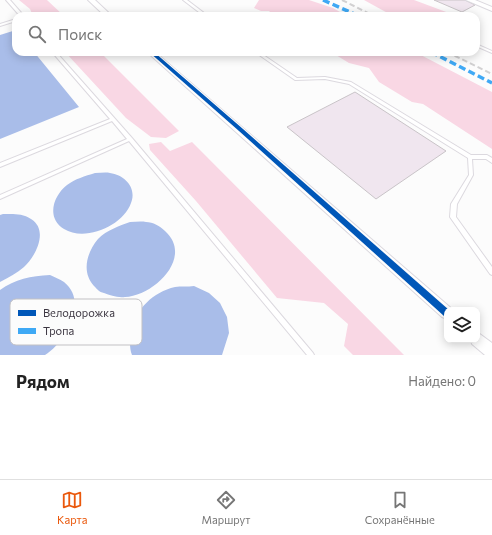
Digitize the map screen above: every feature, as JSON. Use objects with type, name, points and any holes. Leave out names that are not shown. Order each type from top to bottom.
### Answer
[{"type":"street","points":[[91,0],[104,12]]},
{"type":"street","points":[[470,0],[492,10]]},
{"type":"street","points":[[156,56],[444,310]]},
{"type":"street","points":[[480,342],[492,352]]},
{"type":"lane","points":[[8,0],[18,12]]},
{"type":"lane","points":[[185,0],[201,12]]},
{"type":"lane","points":[[0,25],[12,21]]},
{"type":"lane","points":[[480,47],[492,52]]},
{"type":"lane","points":[[58,56],[130,139],[311,355]]},
{"type":"lane","points":[[263,56],[296,79],[326,78],[350,83],[470,157],[487,157],[492,161]]},
{"type":"lane","points":[[0,165],[113,119]]},
{"type":"lane","points":[[0,197],[130,139]]},
{"type":"lane","points":[[470,157],[471,175],[454,204],[453,217],[492,272]]},
{"type":"shaded area","points":[[19,0],[47,0],[60,12],[31,12],[30,9]]},
{"type":"shaded area","points":[[259,0],[309,0],[333,8],[340,12],[270,12],[261,11],[254,8]]},
{"type":"shaded area","points":[[364,0],[414,0],[446,12],[386,12]]},
{"type":"shaded area","points":[[69,56],[104,56],[179,131],[166,138],[151,137],[126,118]]},
{"type":"shaded area","points":[[338,56],[423,56],[492,92],[492,149],[423,104],[412,102],[379,82],[369,68],[349,63]]},
{"type":"shaded area","points":[[161,142],[170,151],[192,142],[404,355],[353,355],[344,346],[348,324],[324,303],[277,298],[196,201],[150,150],[149,144]]},
{"type":"water","points":[[12,31],[12,56],[37,56],[79,107],[0,139],[0,35]]},
{"type":"water","points":[[95,173],[115,174],[125,179],[131,187],[132,192],[131,203],[127,211],[112,225],[92,233],[73,233],[64,229],[58,224],[53,213],[55,201],[58,195],[70,183]]},
{"type":"water","points":[[14,214],[28,217],[36,224],[40,236],[39,243],[33,256],[24,267],[0,282],[0,215]]},
{"type":"water","points":[[130,222],[149,222],[159,226],[165,231],[173,241],[175,252],[173,263],[158,283],[148,290],[136,295],[116,297],[101,292],[94,286],[88,275],[88,256],[98,239],[109,231]]},
{"type":"water","points":[[50,275],[59,279],[71,290],[75,299],[10,299],[10,345],[56,345],[45,355],[0,355],[0,290],[11,283],[36,276]]},
{"type":"water","points":[[194,286],[209,293],[220,303],[227,317],[229,333],[222,355],[132,355],[130,345],[142,345],[142,308],[153,297],[167,289]]},
{"type":"building","points":[[434,0],[465,0],[475,5],[462,12]]},
{"type":"building","points":[[355,92],[446,151],[376,199],[287,127]]},
{"type":"railway","points":[[342,0],[366,12]]},
{"type":"railway","points":[[455,56],[492,74]]},
{"type":"marked path","points":[[323,0],[351,12]]},
{"type":"marked path","points":[[439,56],[492,83]]},
{"type":"cycle path","points":[[156,56],[444,310]]}]
